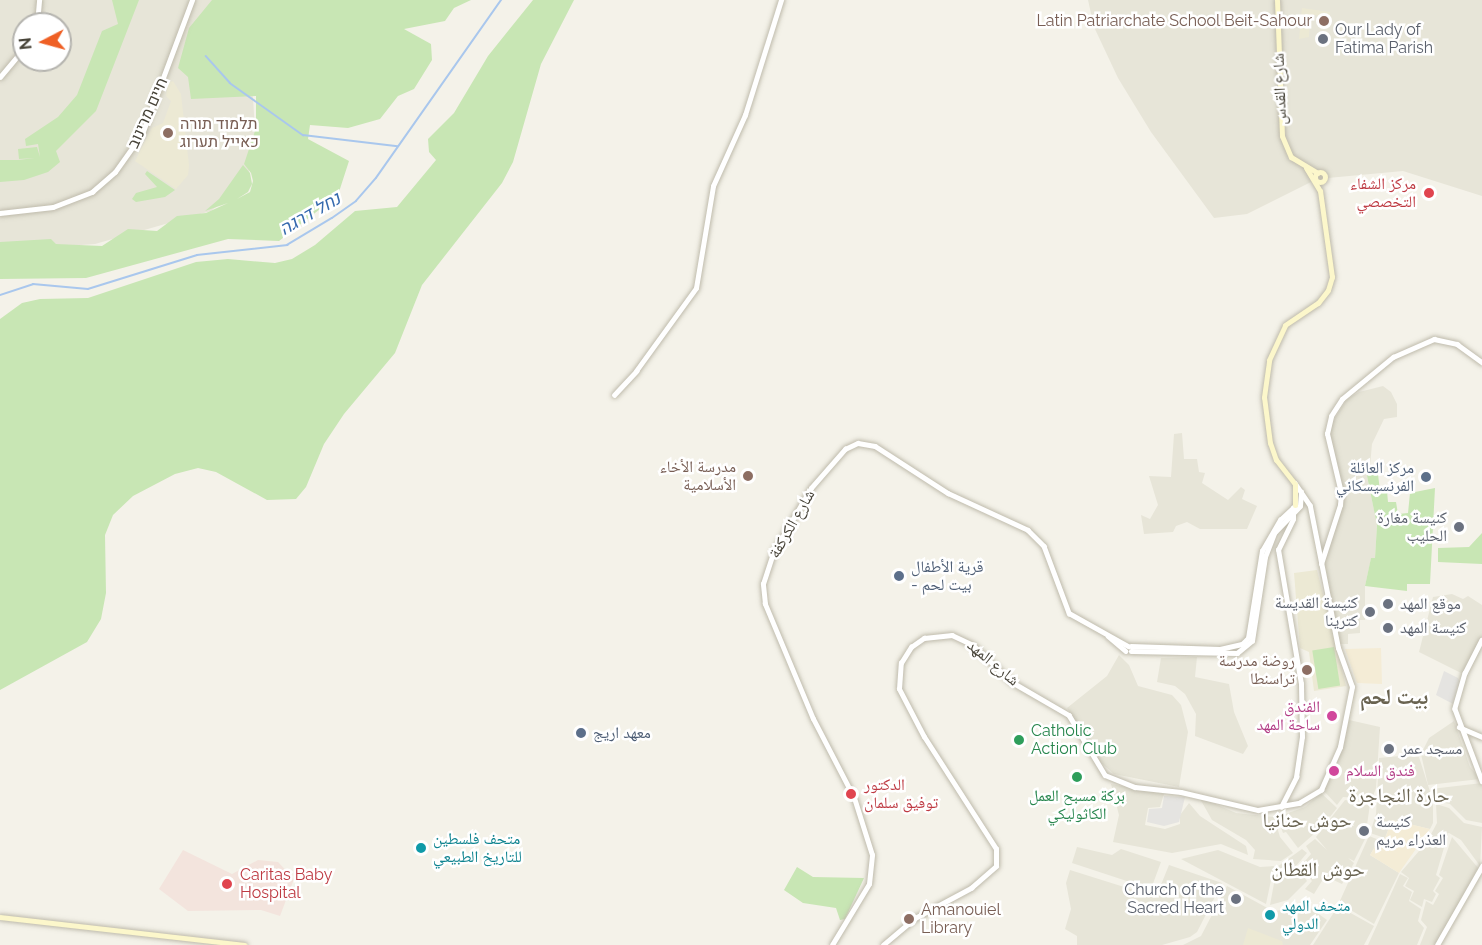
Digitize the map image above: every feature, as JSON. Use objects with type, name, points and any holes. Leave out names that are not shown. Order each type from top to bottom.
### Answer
[{"type":"main road","name":"شارع القدس","points":[[1277,0],[1282,136],[1291,157],[1317,180]]},
{"type":"main road","name":"شارع القدس","points":[[1306,168],[1325,177]]},
{"type":"main road","points":[[1294,508],[1295,484],[1276,460],[1264,420],[1265,377],[1285,325],[1318,303],[1328,290],[1332,276],[1323,204],[1317,180],[1318,173]]},
{"type":"main road","points":[[1317,180],[1325,177],[1323,204]]},
{"type":"main road","points":[[0,917],[244,945]]},
{"type":"street","name":"חיים מרינוב","points":[[0,213],[40,210],[72,200],[103,184],[135,147],[192,0]]},
{"type":"street","points":[[614,395],[636,371],[696,288],[713,186],[745,115],[781,0]]},
{"type":"street","points":[[0,77],[12,62]]},
{"type":"street","points":[[1321,564],[1341,494],[1328,446],[1331,416],[1342,399],[1393,357],[1434,339],[1457,344],[1482,362]]},
{"type":"street","name":"شارع الكركفة","points":[[831,945],[869,884],[872,855],[854,798],[813,719],[765,604],[764,584],[773,553],[811,488],[845,449],[858,444],[875,446],[948,493],[1028,530],[1044,546],[1070,613],[1129,649],[1220,649],[1242,645],[1248,638],[1262,551],[1280,520],[1294,508]]},
{"type":"street","points":[[1295,484],[1301,489],[1310,506],[1321,564]]},
{"type":"street","points":[[1281,807],[1291,794],[1302,737],[1300,684],[1278,550],[1294,508],[1301,501],[1301,489]]},
{"type":"street","points":[[1301,501],[1310,506]]},
{"type":"street","name":"شارع المهد","points":[[880,945],[900,930],[971,888],[996,866],[996,849],[924,737],[900,689],[901,663],[911,647],[924,638],[952,635],[964,639],[1012,682],[1065,712],[1105,774],[1135,787],[1181,792],[1237,808],[1281,807],[1299,803],[1321,790],[1340,747],[1352,687],[1338,648],[1321,564]]},
{"type":"street","points":[[1482,640],[1465,673],[1455,709],[1459,728],[1468,739],[1482,781]]},
{"type":"street","points":[[1459,728],[1482,737]]},
{"type":"street","points":[[1437,945],[1482,866]]},
{"type":"shaded area","points":[[0,0],[216,0],[201,18],[253,97],[256,149],[245,184],[211,211],[95,244],[0,251]]},
{"type":"shaded area","points":[[1088,0],[1482,0],[1482,196],[1403,171],[1317,179],[1247,214],[1214,218],[1151,132],[1118,78],[1094,27]]},
{"type":"shaded area","name":"Latin Patriarchate School Beit-Sahour","points":[[1302,8],[1330,12],[1330,26],[1319,26],[1317,15],[1310,15],[1309,37],[1299,39]]},
{"type":"shaded area","name":"תלמוד תורה כאייל תערוג","points":[[173,81],[181,94],[189,165],[188,175],[176,189],[135,161],[152,128],[163,123],[171,101],[166,96],[168,83]]},
{"type":"shaded area","points":[[1383,386],[1391,392],[1397,404],[1397,417],[1384,419],[1372,444],[1370,466],[1365,467],[1377,524],[1375,559],[1371,559],[1365,586],[1365,620],[1360,620],[1360,633],[1348,634],[1348,644],[1339,644],[1322,559],[1340,495],[1328,449],[1330,426],[1347,399],[1359,392]]},
{"type":"shaded area","points":[[1182,433],[1184,459],[1197,459],[1199,472],[1205,473],[1202,483],[1228,500],[1241,487],[1245,490],[1242,499],[1257,506],[1247,529],[1200,529],[1187,522],[1176,526],[1173,532],[1144,534],[1141,515],[1150,519],[1158,505],[1149,476],[1171,477],[1174,434]]},
{"type":"shaded area","points":[[1317,570],[1346,686],[1314,691],[1309,652],[1300,648],[1294,573]]},
{"type":"shaded area","points":[[1452,594],[1463,599],[1468,596],[1482,605],[1482,638],[1463,674],[1419,652],[1433,597]]},
{"type":"shaded area","points":[[1381,648],[1382,684],[1357,683],[1345,649]]},
{"type":"shaded area","points":[[1119,655],[1129,665],[1138,686],[1172,695],[1181,705],[1188,732],[1179,787],[1114,774],[1099,761],[1067,708],[1107,676]]},
{"type":"shaded area","points":[[1197,657],[1195,677],[1229,684],[1234,712],[1248,746],[1243,754],[1195,736],[1196,714],[1185,694],[1175,686],[1157,682],[1161,658]]},
{"type":"shaded area","points":[[1444,671],[1458,678],[1460,682],[1453,704],[1436,695]]},
{"type":"shaded area","points":[[1349,720],[1380,727],[1376,788],[1372,799],[1343,797],[1337,805],[1323,790],[1342,750]]},
{"type":"shaded area","points":[[1454,721],[1470,767],[1480,779],[1428,785],[1421,754],[1429,738]]},
{"type":"shaded area","points":[[1419,757],[1433,801],[1433,823],[1430,829],[1392,820],[1385,838],[1370,833],[1376,814],[1379,758]]},
{"type":"shaded area","points":[[1482,783],[1482,823],[1466,820],[1450,804],[1436,801],[1431,789]]},
{"type":"shaded area","points":[[1111,784],[1164,794],[1160,807],[1148,808],[1145,825],[1165,829],[1180,824],[1180,815],[1189,803],[1200,816],[1246,846],[1248,855],[1221,844],[1172,853],[1113,842],[1119,815]]},
{"type":"shaded area","points":[[1321,793],[1337,808],[1322,827],[1298,848],[1286,832],[1283,833],[1277,817],[1305,807]]},
{"type":"shaded area","points":[[1164,796],[1185,797],[1179,822],[1164,826],[1147,822],[1149,809],[1162,808]]},
{"type":"shaded area","points":[[1199,797],[1236,813],[1274,817],[1280,837],[1293,853],[1281,861],[1253,859],[1255,850],[1246,840],[1212,820]]},
{"type":"shaded area","points":[[1345,800],[1370,804],[1365,839],[1354,861],[1348,858],[1354,863],[1342,884],[1325,876],[1314,894],[1305,889],[1312,881],[1300,867],[1311,854],[1306,846],[1315,839],[1327,850],[1316,837]]},
{"type":"shaded area","points":[[1436,804],[1449,808],[1464,823],[1482,827],[1480,866],[1461,840],[1449,833],[1429,838],[1437,823]]},
{"type":"shaded area","points":[[1392,820],[1430,829],[1399,873],[1370,855],[1379,840],[1384,841]]},
{"type":"shaded area","points":[[1448,834],[1436,875],[1440,878],[1433,891],[1436,894],[1432,902],[1424,899],[1422,907],[1410,900],[1414,891],[1405,886],[1409,878],[1401,872],[1419,851]]},
{"type":"shaded area","points":[[1369,836],[1379,840],[1370,855],[1399,873],[1374,924],[1339,903]]},
{"type":"shaded area","points":[[1452,837],[1479,869],[1435,945],[1420,945],[1427,927],[1421,920],[1426,901],[1433,905],[1439,894],[1435,891],[1443,878],[1439,875]]},
{"type":"shaded area","points":[[1077,847],[1112,855],[1121,849],[1161,862],[1151,889],[1072,863]]},
{"type":"shaded area","points":[[1302,849],[1307,853],[1296,866],[1307,881],[1288,900],[1270,905],[1277,867]]},
{"type":"shaded area","name":"Caritas Baby Hospital","points":[[183,850],[232,874],[258,860],[278,862],[294,879],[280,916],[261,910],[188,911],[159,889]]},
{"type":"shaded area","points":[[1218,850],[1260,867],[1274,866],[1266,904],[1181,859]]},
{"type":"shaded area","points":[[1169,865],[1222,883],[1197,932],[1190,937],[1162,945],[1077,945],[1077,936],[1065,929],[1071,909],[1066,883],[1070,870],[1156,897]]},
{"type":"shaded area","points":[[1400,874],[1408,878],[1403,886],[1412,892],[1409,901],[1421,909],[1418,921],[1424,928],[1417,945],[1368,945]]},
{"type":"shaded area","points":[[1227,886],[1273,911],[1309,907],[1327,920],[1310,945],[1183,945],[1201,936]]},
{"type":"shaded area","points":[[1338,906],[1374,926],[1364,945],[1313,945]]},
{"type":"shaded area","points":[[1248,928],[1282,941],[1283,945],[1243,945]]},
{"type":"green space","points":[[112,0],[139,0],[96,111],[56,151],[60,162],[48,172],[24,180],[0,182],[0,160],[18,160],[35,158],[19,159],[18,149],[37,147],[40,157],[38,144],[26,146],[25,139],[58,117],[77,95],[102,31],[118,24]]},
{"type":"green space","points":[[212,0],[471,0],[454,8],[445,21],[404,29],[431,44],[432,60],[414,89],[398,96],[380,119],[348,128],[310,125],[308,139],[349,161],[338,195],[279,241],[228,239],[86,278],[0,279],[0,242],[51,239],[56,244],[102,246],[128,229],[157,231],[177,216],[206,213],[228,203],[205,211],[219,199],[243,165],[250,173],[252,184],[248,192],[237,199],[250,192],[253,181],[251,173],[244,164],[256,128],[256,96],[191,99],[188,77],[178,68],[189,28]]},
{"type":"green space","points":[[533,0],[574,0],[541,64],[513,162],[502,183],[422,285],[395,353],[344,414],[324,444],[306,487],[296,499],[267,500],[216,472],[198,468],[175,474],[133,496],[113,515],[105,535],[106,593],[101,619],[87,642],[0,690],[0,319],[22,303],[40,299],[88,298],[196,262],[228,259],[275,263],[292,259],[315,245],[355,211],[397,207],[436,160],[429,152],[428,139],[454,113],[488,56]]},
{"type":"green space","points":[[147,171],[175,190],[165,197],[136,202],[132,199],[136,193],[157,187],[145,174]]},
{"type":"green space","points":[[1365,466],[1377,466],[1380,491],[1387,491],[1388,502],[1396,502],[1398,514],[1408,513],[1410,493],[1435,488],[1430,584],[1407,584],[1407,591],[1365,586],[1371,558],[1375,558],[1377,525]]},
{"type":"green space","points":[[1482,533],[1482,564],[1438,562],[1438,548],[1469,547]]},
{"type":"green space","points":[[1334,647],[1340,686],[1318,689],[1312,650]]},
{"type":"green space","points":[[797,867],[813,877],[864,878],[845,919],[840,920],[836,908],[803,903],[784,890]]},
{"type":"waterway","name":"נחל דרגה","points":[[0,295],[33,284],[88,289],[197,255],[287,245],[356,201],[376,178],[501,0]]},
{"type":"waterway","points":[[206,56],[230,83],[303,135],[397,146]]},
{"type":"place","name":"Latin Patriarchate School Beit-Sahour","points":[[1324,21]]},
{"type":"place","name":"Our Lady of Fatima Parish","points":[[1323,39]]},
{"type":"place","name":"תלמוד תורה כאייל תערוג","points":[[168,133]]},
{"type":"place","name":"مركز الشفاء التخصصي","points":[[1429,193]]},
{"type":"place","name":"مدرسة الأخاء الأسلامية","points":[[748,476]]},
{"type":"place","name":"مركز العائلة الفرنسيسكاني","points":[[1426,477]]},
{"type":"place","name":"كنيسة مغارة الحليب","points":[[1459,527]]},
{"type":"place","name":"قرية الأطفال - بيت لحم","points":[[899,576]]},
{"type":"place","name":"موقع المهد","points":[[1388,604]]},
{"type":"place","name":"كنيسة القديسة كترينا","points":[[1370,612]]},
{"type":"place","name":"كنيسة المهد","points":[[1388,628]]},
{"type":"place","name":"روضة مدرسة تراسنطا","points":[[1307,670]]},
{"type":"place","name":"الفندق ساحة المهد","points":[[1332,716]]},
{"type":"place","name":"معهد اريج","points":[[581,733]]},
{"type":"place","name":"Catholic Action Club","points":[[1019,740]]},
{"type":"place","name":"مسجد عمر","points":[[1389,749]]},
{"type":"place","name":"فندق السلام","points":[[1334,771]]},
{"type":"place","name":"بركة مسبح العمل الكاثوليكي","points":[[1077,777]]},
{"type":"place","name":"الدكتور توفيق سلمان","points":[[851,794]]},
{"type":"place","name":"كنيسة العذراء مريم","points":[[1364,831]]},
{"type":"place","name":"متحف فلسطين للتاريخ الطبيعي","points":[[421,848]]},
{"type":"place","name":"Caritas Baby Hospital","points":[[227,884]]},
{"type":"place","name":"Church of the Sacred Heart","points":[[1236,899]]},
{"type":"place","name":"متحف المهد الدولي","points":[[1270,915]]},
{"type":"place","name":"Amanouiel Library","points":[[909,919]]},
{"type":"district","name":"بيت لحم","points":[[1394,697]]},
{"type":"district","name":"حارة النجاجرة","points":[[1399,795]]},
{"type":"district","name":"حوش حنانيا","points":[[1307,820]]},
{"type":"district","name":"حوش القطان","points":[[1318,869]]}]
